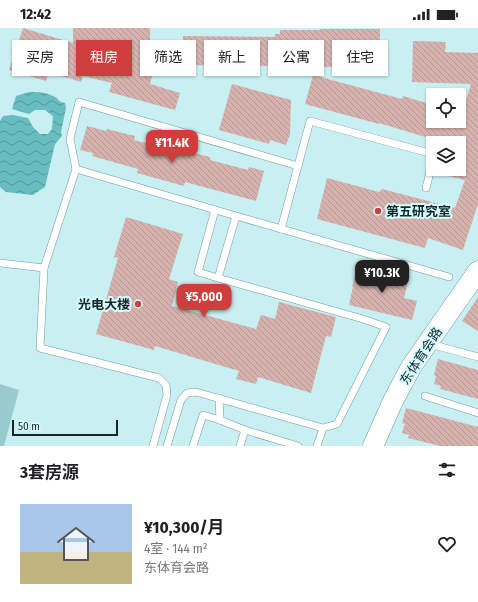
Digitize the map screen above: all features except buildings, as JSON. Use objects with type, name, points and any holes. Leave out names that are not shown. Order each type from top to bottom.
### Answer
[{"type":"street","name":"东体育会路","points":[[373,446],[392,401],[411,367],[478,270]]},
{"type":"lane","points":[[154,446],[167,395],[166,385],[159,378],[40,348],[44,268],[76,169],[70,139],[79,102],[298,166]]},
{"type":"lane","points":[[281,229],[310,121],[426,152]]},
{"type":"lane","points":[[76,169],[449,277]]},
{"type":"lane","points":[[426,188],[429,176]]},
{"type":"lane","points":[[167,446],[181,400],[187,393],[196,392],[323,428],[337,424],[386,327],[363,319],[198,272],[216,210]]},
{"type":"lane","points":[[218,278],[236,216]]},
{"type":"lane","points":[[0,263],[44,268]]},
{"type":"lane","points":[[428,343],[478,357]]},
{"type":"lane","points":[[425,396],[478,413]]},
{"type":"lane","points":[[219,398],[220,420]]},
{"type":"lane","points":[[193,446],[203,415],[245,430],[298,446]]},
{"type":"lane","points":[[317,446],[323,428]]},
{"type":"lane","points":[[240,446],[245,430]]},
{"type":"shaded area","points":[[0,384],[19,390],[4,446],[0,446]]},
{"type":"water","points":[[29,92],[41,92],[55,97],[61,102],[65,103],[66,108],[61,132],[62,136],[55,144],[45,187],[33,195],[6,192],[0,187],[0,121],[3,116],[13,115],[28,118],[33,127],[40,134],[48,134],[52,129],[53,116],[45,110],[35,110],[29,114],[12,109],[16,96]]},
{"type":"place","name":"第五研究室","points":[[378,211]]},
{"type":"place","name":"光电大楼","points":[[138,304]]}]
